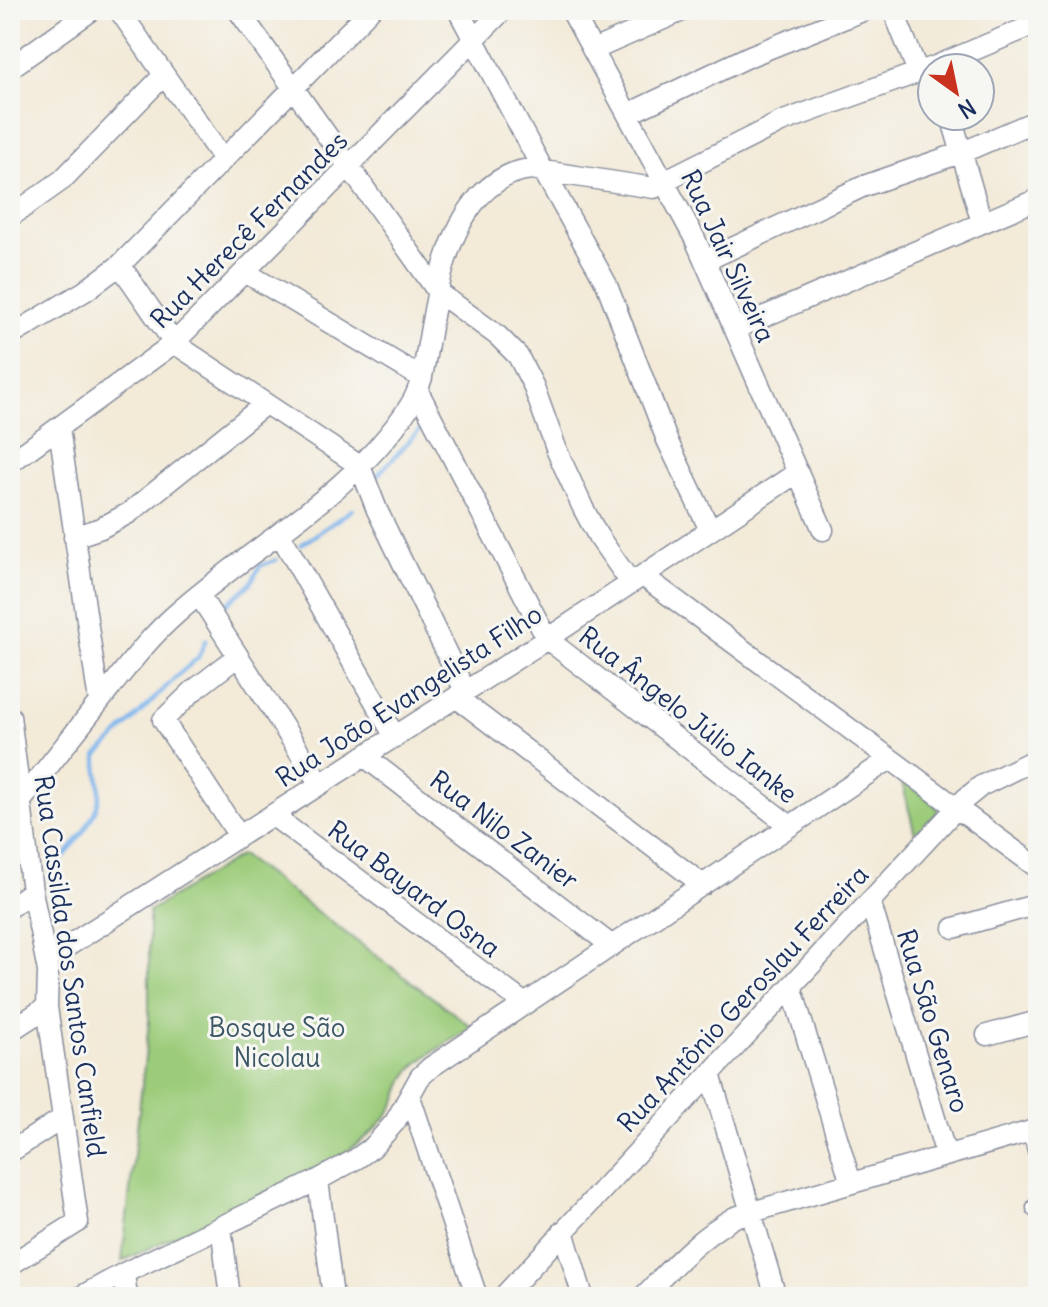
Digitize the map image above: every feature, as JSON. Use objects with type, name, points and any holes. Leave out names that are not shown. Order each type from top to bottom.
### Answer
[{"type":"street","points":[[10,68],[92,10]]},
{"type":"street","points":[[119,10],[223,159]]},
{"type":"street","points":[[238,10],[438,292],[498,336],[518,356],[583,508],[598,536],[637,580],[1038,868]]},
{"type":"street","points":[[458,10],[606,283],[667,440],[710,530]]},
{"type":"street","name":"Rua Herecê Fernandes","points":[[10,463],[174,343],[503,10]]},
{"type":"street","name":"Rua Jair Silveira","points":[[571,10],[705,261],[823,530]]},
{"type":"street","points":[[593,50],[684,10]]},
{"type":"street","points":[[628,114],[750,56],[865,10]]},
{"type":"street","points":[[893,10],[919,52]]},
{"type":"street","points":[[10,336],[85,291],[120,265],[364,13]]},
{"type":"street","points":[[970,52],[1038,23]]},
{"type":"street","points":[[16,806],[161,628],[323,500],[360,466],[395,426],[420,385],[438,292],[453,242],[468,212],[484,192],[520,170],[543,170],[648,188],[658,186],[781,122],[916,74]]},
{"type":"street","points":[[10,217],[62,180],[164,75]]},
{"type":"street","points":[[705,261],[864,186],[963,152],[1038,120]]},
{"type":"street","points":[[956,132],[982,223]]},
{"type":"street","points":[[735,329],[1038,199]]},
{"type":"street","points":[[120,265],[174,343],[360,466],[461,694],[703,885]]},
{"type":"street","points":[[245,272],[420,385]]},
{"type":"street","name":"Rua Ângelo Júlio Ianke","points":[[420,385],[547,639],[790,826]]},
{"type":"street","points":[[74,537],[101,528],[129,513],[265,404]]},
{"type":"street","points":[[59,428],[99,702]]},
{"type":"street","name":"Rua João Evangelista Filho","points":[[46,960],[547,639],[798,472]]},
{"type":"street","points":[[280,534],[395,737]]},
{"type":"street","points":[[199,595],[320,784]]},
{"type":"street","points":[[238,656],[193,691],[163,720],[239,836]]},
{"type":"street","name":"Rua Cassilda dos Santos Canfield","points":[[10,716],[16,806],[46,960],[47,1007],[78,1222],[10,1265]]},
{"type":"street","name":"Rua Nilo Zanier","points":[[364,756],[612,946]]},
{"type":"street","name":"Rua Antônio Geroslau Ferreira","points":[[503,1297],[956,808],[981,786],[1038,758]]},
{"type":"street","points":[[80,1297],[356,1159],[373,1147],[395,1122],[425,1072],[890,759]]},
{"type":"street","name":"Rua Bayard Osna","points":[[272,815],[525,1004]]},
{"type":"street","points":[[10,907],[32,891]]},
{"type":"street","name":"Rua São Genaro","points":[[870,901],[946,1155]]},
{"type":"street","points":[[954,928],[1038,904]]},
{"type":"street","points":[[791,986],[851,1183]]},
{"type":"street","points":[[10,1031],[47,1007]]},
{"type":"street","points":[[987,1035],[1038,1021]]},
{"type":"street","points":[[710,1074],[776,1297]]},
{"type":"street","points":[[410,1097],[477,1297]]},
{"type":"street","points":[[10,1152],[63,1118]]},
{"type":"street","points":[[643,1297],[704,1237],[750,1212],[1036,1129],[1038,1151]]},
{"type":"street","points":[[318,1180],[333,1297]]},
{"type":"street","points":[[221,1226],[230,1297]]},
{"type":"street","points":[[563,1231],[583,1297]]},
{"type":"street","points":[[124,1273],[127,1297]]},
{"type":"green space","points":[[901,778],[938,810],[916,838]]},
{"type":"green space","name":"Bosque São Nicolau","points":[[241,855],[472,1027],[416,1065],[407,1075],[394,1105],[382,1122],[343,1154],[122,1261],[149,1022],[149,911]]},
{"type":"waterway","points":[[373,480],[425,424]]},
{"type":"waterway","points":[[301,545],[353,509]]},
{"type":"waterway","points":[[221,610],[251,583],[260,566],[276,560]]},
{"type":"waterway","points":[[50,873],[79,838],[96,809],[100,793],[97,756],[198,658],[206,640]]}]
